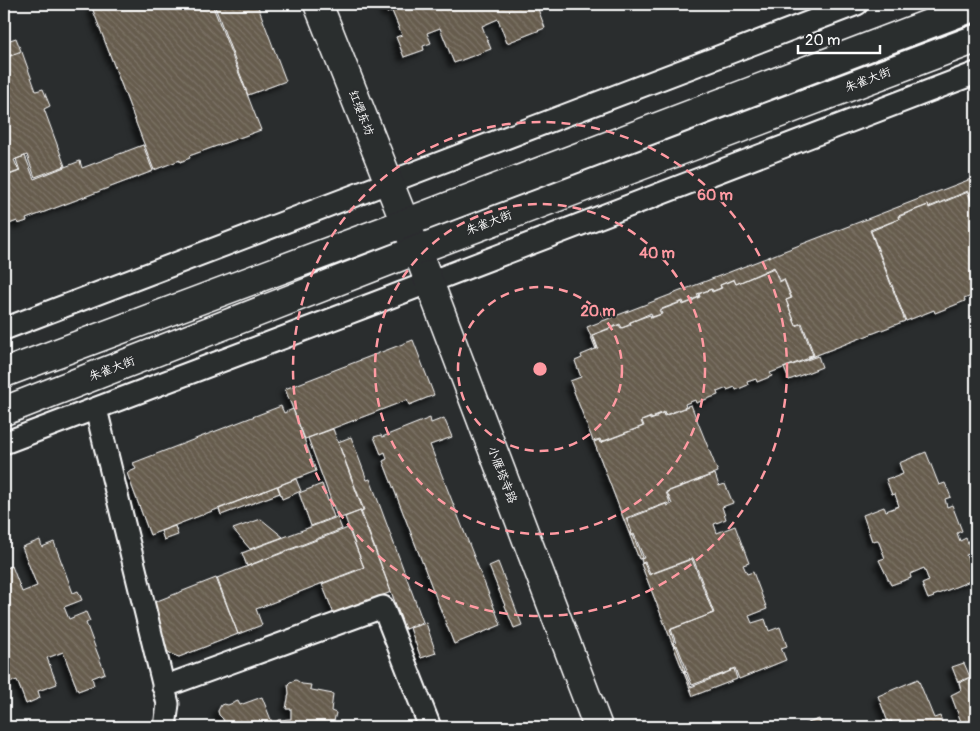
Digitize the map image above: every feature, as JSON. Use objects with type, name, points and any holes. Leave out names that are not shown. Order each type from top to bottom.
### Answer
[{"type":"main road","name":"红缨东坊","points":[[318,4],[405,223]]},
{"type":"main road","points":[[4,373],[976,6]]},
{"type":"main road","name":"朱雀大街","points":[[4,411],[417,250],[976,39]]},
{"type":"main road","name":"小雁塔寺路","points":[[405,223],[417,250],[598,727]]},
{"type":"street","points":[[4,329],[857,4]]},
{"type":"street","points":[[4,443],[976,74]]},
{"type":"street","points":[[96,409],[168,704],[165,727]]},
{"type":"street","points":[[164,687],[383,607],[430,727]]},
{"type":"building","points":[[212,4],[261,130],[189,156],[190,158],[180,162],[180,160],[154,170],[91,5]]},
{"type":"building","points":[[214,4],[257,4],[286,81],[248,95]]},
{"type":"building","points":[[383,4],[533,4],[535,10],[538,9],[545,28],[507,43],[498,19],[482,26],[491,49],[454,63],[440,28],[427,33],[431,43],[423,46],[424,50],[404,57],[396,37],[402,35],[392,11],[387,13]]},
{"type":"building","points":[[16,38],[21,51],[4,58],[4,42]]},
{"type":"building","points":[[22,52],[36,91],[43,89],[50,106],[44,109],[65,166],[35,177],[27,155],[14,160],[19,171],[5,176],[8,182],[4,183],[4,58]]},
{"type":"building","points":[[143,145],[153,171],[26,219],[27,221],[18,224],[17,221],[4,226],[4,183],[9,182],[7,176],[20,171],[16,159],[25,156],[34,179],[80,161],[82,168]]},
{"type":"building","points":[[976,177],[976,202],[973,203],[968,191],[929,207],[928,205],[898,216],[899,219],[870,230],[905,321],[809,358],[814,355],[802,323],[796,325],[786,300],[792,298],[784,279],[780,281],[774,267],[736,284],[734,279],[720,285],[721,288],[697,294],[699,297],[692,301],[684,304],[683,301],[659,310],[661,314],[652,317],[651,313],[622,328],[620,324],[592,335],[596,349],[587,327]]},
{"type":"building","points":[[968,192],[972,204],[976,202],[976,294],[964,299],[965,301],[935,313],[934,310],[906,321],[871,231],[899,219],[898,217],[928,205],[929,208]]},
{"type":"building","points":[[774,268],[779,282],[784,280],[791,298],[786,300],[796,326],[801,324],[813,355],[770,373],[772,376],[757,382],[756,379],[747,382],[748,385],[736,390],[735,387],[727,390],[727,388],[717,392],[718,395],[696,403],[695,400],[685,404],[686,407],[665,415],[664,412],[654,416],[655,418],[651,419],[651,417],[641,421],[643,426],[601,442],[600,439],[593,441],[570,381],[581,377],[575,361],[582,358],[581,355],[598,348],[593,335],[619,325],[621,328],[631,325],[630,322],[650,315],[651,318],[662,314],[661,310],[682,302],[683,305],[693,301],[700,297],[699,294],[711,289],[712,292],[722,288],[720,285],[734,280],[736,284]]},
{"type":"building","points":[[413,340],[434,395],[409,405],[407,400],[305,439],[285,389]]},
{"type":"building","points":[[818,356],[822,367],[789,380],[784,368]]},
{"type":"building","points":[[691,405],[718,472],[666,492],[670,503],[668,504],[626,518],[631,536],[633,535],[642,558],[639,559],[594,442],[599,440],[600,443],[644,426],[642,421],[656,418],[656,416],[663,413],[664,416]]},
{"type":"building","points":[[281,406],[284,413],[293,409],[316,471],[150,535],[127,473],[136,469],[133,463]]},
{"type":"building","points":[[430,418],[431,423],[444,418],[452,437],[430,445],[501,625],[454,644],[383,461],[387,459],[385,452],[381,454],[374,437],[381,435],[382,437]]},
{"type":"building","points":[[333,429],[363,510],[338,519],[308,438]]},
{"type":"building","points":[[351,437],[367,480],[370,479],[423,622],[405,629],[361,511],[364,510],[338,442]]},
{"type":"building","points":[[926,452],[939,485],[945,483],[951,497],[945,499],[947,507],[952,505],[962,531],[957,533],[960,541],[966,538],[972,553],[966,555],[975,579],[928,599],[922,584],[929,581],[924,568],[910,574],[911,578],[891,585],[879,560],[885,558],[878,540],[872,541],[863,515],[884,507],[886,511],[899,506],[895,494],[892,495],[886,479],[903,474],[899,463]]},
{"type":"building","points":[[715,474],[719,486],[725,484],[733,503],[722,507],[726,519],[714,524],[717,533],[735,526],[749,563],[743,565],[747,574],[753,572],[767,609],[749,616],[752,623],[765,619],[769,631],[780,627],[787,646],[781,648],[786,660],[739,679],[735,668],[692,685],[687,672],[685,673],[684,671],[687,670],[677,645],[673,644],[676,643],[671,629],[714,613],[693,558],[650,574],[645,562],[642,563],[641,559],[644,558],[634,534],[632,535],[627,519],[666,504],[667,506],[672,504],[667,492]]},
{"type":"building","points":[[296,479],[301,491],[282,499],[278,486]]},
{"type":"building","points":[[322,484],[334,517],[311,526],[299,493]]},
{"type":"building","points":[[277,486],[280,493],[221,515],[219,509]]},
{"type":"building","points":[[360,511],[391,592],[334,614],[322,584],[364,568],[345,517]]},
{"type":"building","points":[[337,517],[342,529],[247,566],[242,553]]},
{"type":"building","points":[[261,519],[283,537],[250,549],[233,529]]},
{"type":"building","points":[[175,526],[178,535],[164,540],[161,531]]},
{"type":"building","points":[[348,528],[364,567],[256,609],[262,625],[238,634],[217,578]]},
{"type":"building","points":[[40,540],[42,547],[54,542],[73,593],[78,591],[82,600],[64,607],[69,619],[86,612],[90,621],[86,623],[105,673],[92,678],[94,685],[78,691],[63,652],[47,658],[57,684],[38,691],[40,698],[26,704],[17,680],[4,685],[4,569],[12,566],[22,592],[37,586],[22,547]]},
{"type":"building","points":[[692,559],[713,613],[670,630],[674,642],[672,643],[641,564],[644,563],[649,575]]},
{"type":"building","points":[[498,562],[522,625],[514,628],[489,566]]},
{"type":"building","points":[[216,578],[238,634],[179,657],[173,655],[163,646],[147,605]]},
{"type":"building","points":[[426,623],[436,653],[421,658],[410,628]]},
{"type":"building","points":[[676,646],[685,670],[683,671],[674,647]]},
{"type":"building","points":[[964,663],[970,677],[958,682],[952,667]]},
{"type":"building","points":[[734,669],[737,679],[693,696],[684,674],[686,674],[691,687]]},
{"type":"building","points":[[970,678],[976,694],[976,727],[963,727],[951,695],[961,690],[959,683]]},
{"type":"building","points":[[918,679],[934,718],[940,716],[944,727],[894,727],[891,720],[888,722],[878,696]]},
{"type":"building","points":[[296,680],[302,684],[311,685],[310,689],[312,690],[333,694],[331,711],[336,713],[334,721],[339,727],[226,727],[219,715],[218,711],[221,705],[228,705],[238,701],[240,705],[262,697],[273,725],[278,720],[291,719],[291,709],[286,709],[289,693],[288,684]]},
{"type":"building","points":[[819,719],[822,727],[797,727]]},
{"type":"building","points":[[891,722],[893,727],[887,727],[886,723]]}]
